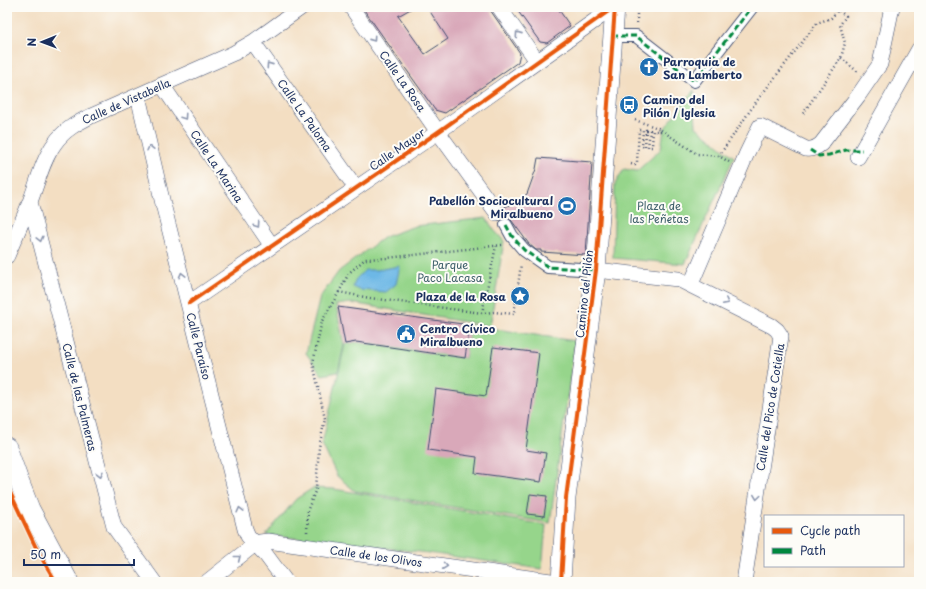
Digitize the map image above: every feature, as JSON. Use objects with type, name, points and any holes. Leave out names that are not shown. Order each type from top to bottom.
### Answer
[{"type":"street","name":"Calle de Vistabella","points":[[8,252],[30,202],[47,156],[61,135],[74,125],[91,116],[234,53],[253,42],[302,7]]},
{"type":"street","name":"Calle La Rosa","points":[[351,7],[512,236],[524,250],[548,267],[596,270]]},
{"type":"street","points":[[499,7],[537,61]]},
{"type":"street","name":"Calle Mayor","points":[[189,303],[438,132],[615,7]]},
{"type":"street","name":"Camino del Pilón","points":[[560,582],[566,498],[596,270],[615,7]]},
{"type":"street","points":[[612,36],[636,36],[694,81],[752,7]]},
{"type":"street","points":[[691,284],[760,126],[800,147],[810,150],[816,148],[825,140],[880,64],[883,56],[892,7]]},
{"type":"street","name":"Calle La Paloma","points":[[253,42],[356,188]]},
{"type":"street","points":[[858,157],[919,48]]},
{"type":"street","name":"Calle La Marina","points":[[162,85],[272,246]]},
{"type":"street","name":"Calle Paraíso","points":[[138,96],[245,530],[248,536],[266,555],[286,582]]},
{"type":"street","name":"Calle de las Palmeras","points":[[30,202],[114,527],[154,582]]},
{"type":"street","name":"Calle del Pico de Cotiella","points":[[596,270],[678,279],[691,284],[772,326],[781,336],[744,582]]},
{"type":"street","points":[[7,447],[30,509],[69,582]]},
{"type":"street","name":"Calle de los Olivos","points":[[255,544],[268,541],[560,582]]},
{"type":"street","points":[[207,582],[255,544]]},
{"type":"path","points":[[635,120],[658,128],[697,154],[719,156],[764,91],[817,23],[831,18],[838,10],[846,16],[840,25],[846,43],[841,58],[802,115]]},
{"type":"path","points":[[841,58],[869,80]]},
{"type":"path","points":[[631,164],[637,164],[639,130],[643,130],[642,146],[645,147],[646,130],[650,130],[648,147],[652,147],[653,131],[663,131]]},
{"type":"path","points":[[306,546],[308,509],[316,489],[319,447],[325,419],[313,363],[322,321],[349,273],[365,259],[496,246],[506,244],[512,236]]},
{"type":"path","points":[[482,313],[496,246]]},
{"type":"path","points":[[339,292],[370,298],[482,313],[494,312],[514,314],[524,250]]},
{"type":"green space","name":"Plaza de las Peñetas","points":[[694,90],[696,127],[734,157],[685,264],[613,258],[615,184],[624,169],[637,171],[661,149],[664,129]]},
{"type":"green space","name":"Parque Paco Lacasa","points":[[486,218],[504,241],[490,326],[351,303],[336,305],[344,346],[338,372],[322,375],[306,353],[320,297],[339,271],[384,237],[415,226]]},
{"type":"green space","points":[[470,325],[575,341],[550,523],[355,491],[337,476],[322,444],[345,344],[356,342],[465,358]]},
{"type":"green space","points":[[313,488],[334,489],[546,525],[542,569],[421,552],[266,535],[296,499]]},
{"type":"water","points":[[400,266],[396,284],[386,292],[360,290],[353,287],[356,279],[365,270],[377,270]]},
{"type":"building","points":[[362,7],[414,7],[398,16],[425,54],[448,39],[427,7],[488,7],[520,53],[518,62],[445,113],[435,110]]},
{"type":"building","points":[[515,7],[557,7],[570,26],[547,43],[540,42]]},
{"type":"building","name":"Pabellón Sociocultural Miralbueno","points":[[538,158],[592,162],[586,255],[541,252],[541,250],[536,250],[529,244],[506,213],[504,207],[513,204],[527,194],[536,169]]},
{"type":"building","name":"Centro Cívico Miralbueno","points":[[338,307],[470,325],[465,358],[356,342],[345,344]]},
{"type":"building","points":[[493,347],[539,353],[526,450],[546,453],[541,482],[475,473],[477,457],[428,450],[436,389],[486,396]]},
{"type":"building","points":[[530,494],[547,496],[544,516],[527,514]]},
{"type":"marked path","points":[[612,36],[636,36],[694,81],[752,7]]},
{"type":"marked path","points":[[810,150],[819,156],[846,150],[862,150]]},
{"type":"marked path","points":[[506,225],[512,236],[524,250],[548,267],[596,270]]},
{"type":"cycle path","points":[[189,303],[438,132],[614,7]]},
{"type":"cycle path","points":[[561,582],[566,498],[596,270],[615,7]]},
{"type":"cycle path","points":[[7,486],[38,552],[56,582]]},
{"type":"place","name":"Parroquia de San Lamberto","points":[[649,67]]},
{"type":"place","name":"Camino del Pilón / Iglesia","points":[[629,105]]},
{"type":"place","name":"Pabellón Sociocultural Miralbueno","points":[[567,206]]},
{"type":"place","name":"Plaza de la Rosa","points":[[520,296]]},
{"type":"place","name":"Centro Cívico Miralbueno","points":[[406,334]]}]
